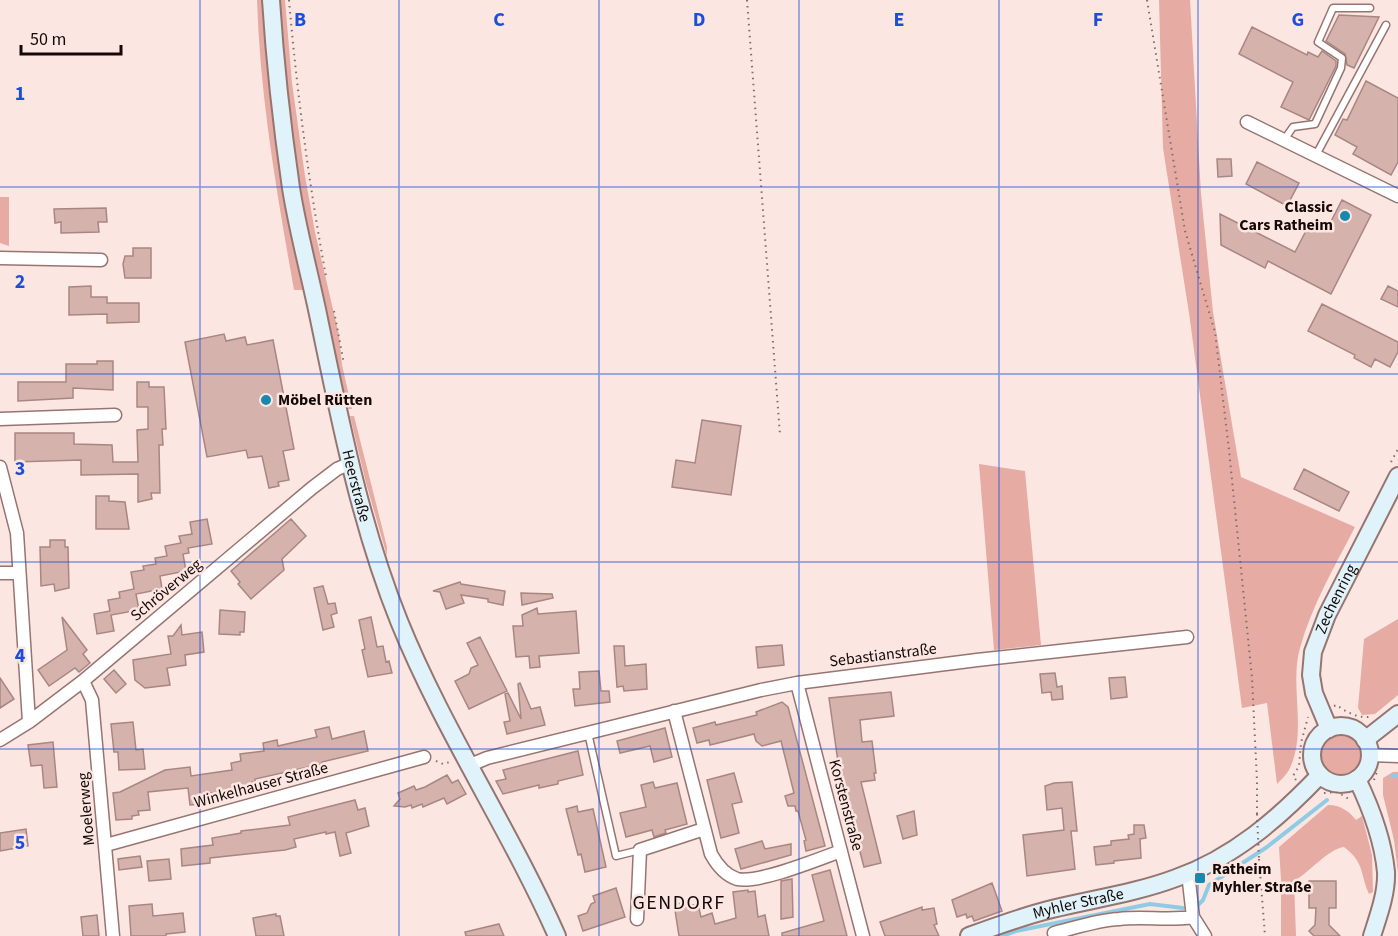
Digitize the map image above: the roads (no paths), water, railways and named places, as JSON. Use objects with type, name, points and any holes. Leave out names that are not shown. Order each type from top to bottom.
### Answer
[{"type":"main road","name":"Heerstraße","points":[[271,0],[276,68],[291,190],[338,416],[380,569],[398,620],[444,720],[557,936]]},
{"type":"main road","name":"Zechenring","points":[[1329,729],[1314,693],[1311,675],[1313,652],[1327,615],[1398,476]]},
{"type":"main road","points":[[1372,936],[1382,901],[1386,874],[1380,842],[1366,796],[1366,768],[1383,726],[1398,714]]},
{"type":"main road","points":[[1366,779],[1337,784],[1325,780],[1312,759],[1313,748],[1321,734],[1329,729],[1346,727],[1354,730],[1372,750]]},
{"type":"main road","name":"Myhler Straße","points":[[969,936],[1048,910],[1176,878],[1215,861],[1254,836],[1320,775]]},
{"type":"street","points":[[1247,122],[1398,196]]},
{"type":"street","points":[[0,258],[101,260]]},
{"type":"street","points":[[0,419],[115,415]]},
{"type":"street","name":"Schröverweg","points":[[0,740],[29,722],[83,681],[312,488],[337,469],[351,463]]},
{"type":"street","points":[[0,467],[17,533],[29,722]]},
{"type":"street","points":[[0,573],[19,573]]},
{"type":"street","name":"Sebastianstraße","points":[[468,766],[487,759],[674,711],[797,683],[1187,637]]},
{"type":"street","name":"Moelerweg","points":[[83,681],[93,700],[113,936]]},
{"type":"street","name":"Korstenstraße","points":[[797,683],[863,936]]},
{"type":"street","points":[[674,711],[704,829],[717,866],[737,879],[754,880],[842,851]]},
{"type":"street","points":[[1372,750],[1398,756]]},
{"type":"street","name":"Winkelhauser Straße","points":[[106,845],[424,757]]},
{"type":"street","points":[[637,919],[640,850],[704,829]]},
{"type":"street","points":[[1188,873],[1193,917],[1205,936]]},
{"type":"street","name":"Myhler Straße","points":[[1054,933],[1116,919],[1153,917],[1174,920],[1193,917]]},
{"type":"lane","points":[[1284,140],[1293,127],[1315,124],[1341,68],[1342,58],[1318,42],[1333,8],[1370,8]]},
{"type":"lane","points":[[1316,155],[1386,26]]},
{"type":"lane","points":[[588,733],[616,856],[640,850]]},
{"type":"waterway","points":[[1392,776],[1398,776]]},
{"type":"waterway","points":[[1196,907],[1203,900],[1209,885],[1267,847],[1327,800]]},
{"type":"waterway","points":[[1002,936],[1016,931],[1150,904],[1183,908]]},
{"type":"place","name":"Classic Cars Ratheim","points":[[1345,216]]},
{"type":"place","name":"Möbel Rütten","points":[[266,400]]},
{"type":"place","name":"Ratheim Myhler Straße","points":[[1200,878]]},
{"type":"district","name":"GENDORF","points":[[679,903]]}]
